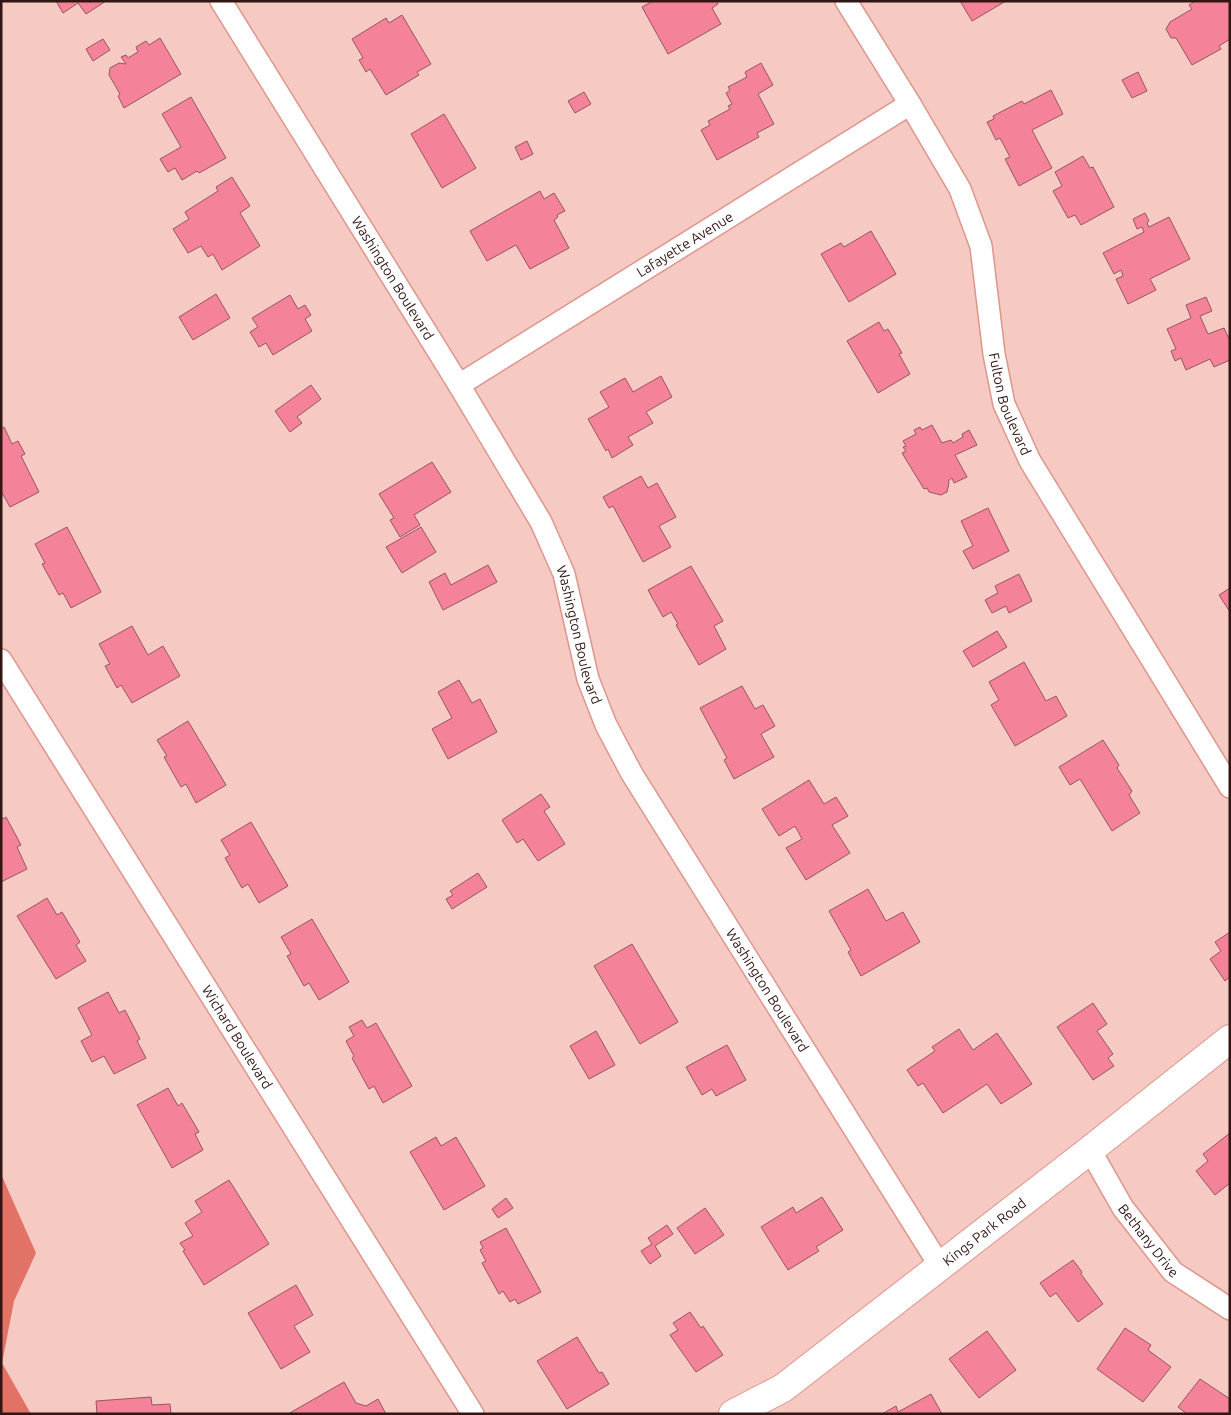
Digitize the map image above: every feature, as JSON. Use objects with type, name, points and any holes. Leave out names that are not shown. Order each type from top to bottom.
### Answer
[{"type":"street","name":"Washington Boulevard","points":[[221,1],[459,385],[541,522],[564,574],[588,678],[606,725],[632,774],[940,1266]]},
{"type":"street","name":"Fulton Boulevard","points":[[846,1],[960,189],[981,246],[994,354],[1004,404],[1030,461],[1230,787]]},
{"type":"street","name":"Lafayette Avenue","points":[[459,385],[910,104]]},
{"type":"street","name":"Wichard Boulevard","points":[[1,660],[473,1414]]},
{"type":"street","name":"Kings Park Road","points":[[733,1414],[782,1388],[1090,1150],[1230,1039]]},
{"type":"street","name":"Bethany Drive","points":[[1090,1150],[1123,1208],[1174,1272],[1230,1309]]},
{"type":"shaded area","points":[[1,1174],[36,1253],[14,1301],[2,1363],[31,1414],[1,1414]]},
{"type":"building","points":[[56,1],[106,1],[86,14],[78,3],[63,13]]},
{"type":"building","points":[[653,1],[717,1],[718,4],[712,8],[721,24],[668,54],[642,7]]},
{"type":"building","points":[[960,1],[1006,1],[972,21]]},
{"type":"building","points":[[1195,1],[1230,1],[1230,39],[1219,46],[1221,49],[1192,65],[1176,38],[1171,38],[1166,29],[1170,22],[1192,9],[1189,5]]},
{"type":"building","points":[[402,15],[431,64],[417,72],[419,75],[386,95],[370,69],[366,72],[359,60],[363,58],[352,39],[386,18],[389,23]]},
{"type":"building","points":[[160,38],[181,74],[124,108],[118,96],[120,94],[109,75],[110,68],[119,63],[126,64],[121,57],[126,55],[128,58],[138,52],[136,47],[146,41],[149,45]]},
{"type":"building","points":[[103,39],[110,50],[93,61],[86,49]]},
{"type":"building","points":[[761,63],[773,85],[758,94],[774,124],[757,133],[759,137],[717,160],[701,130],[710,125],[708,121],[730,109],[728,106],[732,104],[726,93],[730,90],[728,87],[747,77],[745,72]]},
{"type":"building","points":[[1138,72],[1147,91],[1132,98],[1122,80]]},
{"type":"building","points":[[1051,90],[1063,114],[1032,130],[1052,168],[1019,186],[1005,159],[1010,157],[1000,138],[996,140],[987,122],[994,119],[993,116],[1022,101],[1024,104]]},
{"type":"building","points":[[584,92],[591,104],[575,113],[568,101]]},
{"type":"building","points":[[191,97],[226,158],[182,180],[175,168],[168,172],[160,159],[181,147],[162,114]]},
{"type":"building","points":[[444,114],[476,168],[442,188],[411,134]]},
{"type":"building","points":[[527,141],[533,154],[521,160],[515,147]]},
{"type":"building","points":[[1083,156],[1090,168],[1093,167],[1114,207],[1081,225],[1075,215],[1068,218],[1053,191],[1062,186],[1055,172]]},
{"type":"building","points":[[232,177],[250,206],[240,213],[260,246],[222,270],[213,254],[208,257],[201,246],[188,253],[173,229],[189,219],[185,212],[218,191],[216,187]]},
{"type":"building","points":[[540,191],[544,199],[554,193],[565,211],[557,215],[558,217],[554,220],[569,248],[530,269],[516,245],[487,261],[470,231]]},
{"type":"building","points":[[1145,213],[1149,221],[1147,223],[1149,227],[1169,217],[1190,259],[1150,279],[1156,290],[1128,304],[1116,279],[1123,276],[1121,270],[1114,274],[1103,253],[1144,232],[1142,227],[1137,229],[1133,219]]},
{"type":"building","points":[[871,231],[896,274],[849,302],[821,254],[841,243],[844,247]]},
{"type":"building","points":[[216,294],[230,318],[193,340],[179,317]]},
{"type":"building","points":[[290,295],[298,309],[305,305],[311,315],[305,319],[312,331],[273,355],[266,343],[259,347],[250,332],[258,327],[252,318]]},
{"type":"building","points":[[1206,297],[1212,311],[1200,316],[1208,334],[1224,328],[1230,341],[1230,360],[1214,367],[1210,359],[1186,370],[1181,358],[1175,361],[1171,351],[1176,349],[1167,329],[1191,318],[1186,305]]},
{"type":"building","points":[[879,322],[884,331],[888,329],[902,353],[899,354],[910,374],[878,393],[847,341]]},
{"type":"building","points":[[661,376],[672,397],[646,412],[653,423],[628,437],[633,445],[612,458],[588,419],[609,407],[600,392],[625,378],[633,392]]},
{"type":"building","points":[[311,385],[321,399],[297,417],[302,423],[290,432],[275,411]]},
{"type":"building","points":[[932,425],[942,443],[951,440],[953,443],[963,437],[962,434],[969,430],[977,445],[955,455],[967,477],[954,483],[952,478],[948,481],[947,492],[941,495],[929,492],[927,488],[924,489],[902,453],[906,451],[903,447],[906,446],[903,441],[916,434],[914,430],[920,427],[922,430]]},
{"type":"building","points":[[4,427],[12,444],[18,441],[25,454],[21,456],[39,492],[10,507],[1,491],[1,429]]},
{"type":"building","points":[[432,462],[451,492],[414,515],[420,525],[400,537],[390,520],[394,518],[379,494]]},
{"type":"building","points":[[641,476],[648,488],[657,483],[676,517],[659,526],[671,547],[643,562],[613,506],[609,508],[603,497]]},
{"type":"building","points":[[988,508],[1009,551],[973,569],[963,551],[973,546],[961,521]]},
{"type":"building","points":[[67,527],[101,592],[71,608],[63,593],[59,595],[42,564],[45,563],[35,544]]},
{"type":"building","points":[[421,527],[436,552],[402,573],[386,547]]},
{"type":"building","points":[[488,565],[497,582],[443,610],[429,582],[445,573],[451,585]]},
{"type":"building","points":[[691,566],[723,621],[714,626],[726,649],[699,665],[676,625],[678,624],[671,612],[663,617],[648,590]]},
{"type":"building","points":[[1019,574],[1032,601],[1009,613],[1006,606],[992,613],[985,600],[998,593],[995,586]]},
{"type":"building","points":[[1230,588],[1230,612],[1219,595]]},
{"type":"building","points":[[132,626],[148,655],[163,646],[180,676],[132,703],[121,685],[117,688],[105,666],[110,664],[99,644]]},
{"type":"building","points":[[997,631],[1007,647],[973,667],[963,651]]},
{"type":"building","points":[[1024,662],[1046,701],[1056,696],[1067,716],[1015,746],[991,705],[999,700],[989,682]]},
{"type":"building","points":[[459,680],[472,703],[480,699],[497,732],[448,759],[432,729],[452,718],[438,692]]},
{"type":"building","points":[[742,686],[755,709],[763,705],[775,726],[761,734],[774,757],[734,779],[724,760],[727,758],[700,708]]},
{"type":"building","points":[[188,721],[226,785],[196,803],[186,784],[181,787],[164,757],[167,756],[157,740]]},
{"type":"building","points":[[1103,740],[1119,765],[1117,768],[1132,791],[1129,795],[1140,813],[1112,831],[1080,779],[1070,785],[1059,767]]},
{"type":"building","points":[[809,780],[824,804],[836,797],[848,816],[832,825],[850,853],[806,880],[786,848],[802,839],[795,826],[779,836],[762,809]]},
{"type":"building","points":[[541,794],[550,807],[544,811],[565,844],[538,861],[523,839],[517,843],[502,820]]},
{"type":"building","points":[[1,816],[3,819],[6,817],[21,845],[17,847],[27,869],[1,882]]},
{"type":"building","points":[[251,822],[288,886],[259,903],[248,884],[242,888],[225,858],[230,855],[221,840]]},
{"type":"building","points":[[478,873],[487,887],[452,909],[446,899],[453,895],[450,891]]},
{"type":"building","points":[[868,889],[886,921],[903,912],[920,942],[861,976],[848,952],[851,950],[829,911]]},
{"type":"building","points":[[47,898],[57,915],[62,912],[80,942],[76,945],[86,961],[56,979],[17,916]]},
{"type":"building","points":[[312,919],[349,982],[319,1000],[309,983],[304,986],[287,956],[291,954],[281,937]]},
{"type":"building","points":[[1230,932],[1230,977],[1225,981],[1210,959],[1221,951],[1215,942]]},
{"type":"building","points":[[632,944],[678,1022],[640,1044],[594,966]]},
{"type":"building","points":[[108,992],[119,1013],[125,1010],[140,1039],[137,1041],[146,1058],[114,1074],[104,1056],[92,1062],[81,1041],[92,1035],[78,1008]]},
{"type":"building","points":[[1093,1003],[1107,1024],[1097,1031],[1113,1054],[1108,1058],[1114,1066],[1093,1080],[1057,1027]]},
{"type":"building","points":[[362,1020],[367,1028],[376,1023],[412,1086],[383,1103],[374,1086],[369,1089],[352,1058],[354,1056],[346,1041],[354,1036],[349,1027]]},
{"type":"building","points":[[959,1029],[973,1050],[997,1033],[1032,1084],[1001,1104],[987,1084],[943,1113],[923,1083],[918,1086],[907,1070],[935,1051],[932,1047]]},
{"type":"building","points":[[596,1031],[615,1065],[589,1079],[570,1046]]},
{"type":"building","points":[[727,1045],[746,1080],[716,1096],[712,1089],[702,1095],[686,1067]]},
{"type":"building","points":[[168,1088],[178,1106],[182,1103],[199,1132],[195,1134],[203,1150],[172,1168],[137,1105]]},
{"type":"building","points":[[1230,1133],[1230,1183],[1215,1195],[1196,1171],[1208,1161],[1203,1154]]},
{"type":"building","points":[[436,1137],[441,1146],[456,1137],[485,1186],[444,1210],[410,1152]]},
{"type":"building","points":[[229,1180],[269,1244],[204,1285],[180,1243],[193,1236],[185,1223],[202,1212],[195,1201]]},
{"type":"building","points":[[822,1197],[843,1230],[816,1247],[819,1251],[788,1270],[761,1227],[793,1207],[796,1213]]},
{"type":"building","points":[[506,1198],[513,1208],[498,1218],[492,1209]]},
{"type":"building","points":[[705,1208],[724,1235],[695,1254],[677,1228]]},
{"type":"building","points":[[667,1225],[673,1234],[655,1246],[661,1256],[650,1264],[641,1251],[652,1244],[648,1238]]},
{"type":"building","points":[[506,1228],[541,1292],[518,1304],[515,1299],[510,1302],[503,1291],[499,1294],[482,1263],[486,1261],[480,1250],[483,1248],[480,1242]]},
{"type":"building","points":[[1073,1260],[1103,1304],[1078,1322],[1056,1293],[1050,1297],[1040,1283]]},
{"type":"building","points":[[296,1285],[313,1315],[294,1326],[310,1352],[281,1369],[248,1313]]},
{"type":"building","points":[[690,1312],[701,1328],[703,1326],[723,1355],[696,1372],[670,1335],[678,1330],[673,1323]]},
{"type":"building","points":[[1125,1328],[1151,1345],[1148,1350],[1171,1367],[1143,1402],[1097,1369]]},
{"type":"building","points":[[987,1331],[1016,1370],[979,1398],[949,1359]]},
{"type":"building","points":[[577,1337],[599,1373],[602,1372],[609,1384],[567,1409],[537,1361]]},
{"type":"building","points":[[1200,1379],[1230,1399],[1230,1414],[1187,1414],[1178,1407]]},
{"type":"building","points":[[344,1382],[356,1403],[366,1406],[378,1399],[386,1414],[288,1414]]},
{"type":"building","points":[[931,1394],[942,1414],[882,1414],[896,1406],[898,1412]]},
{"type":"building","points":[[151,1397],[152,1405],[170,1404],[171,1414],[97,1414],[96,1401]]}]
